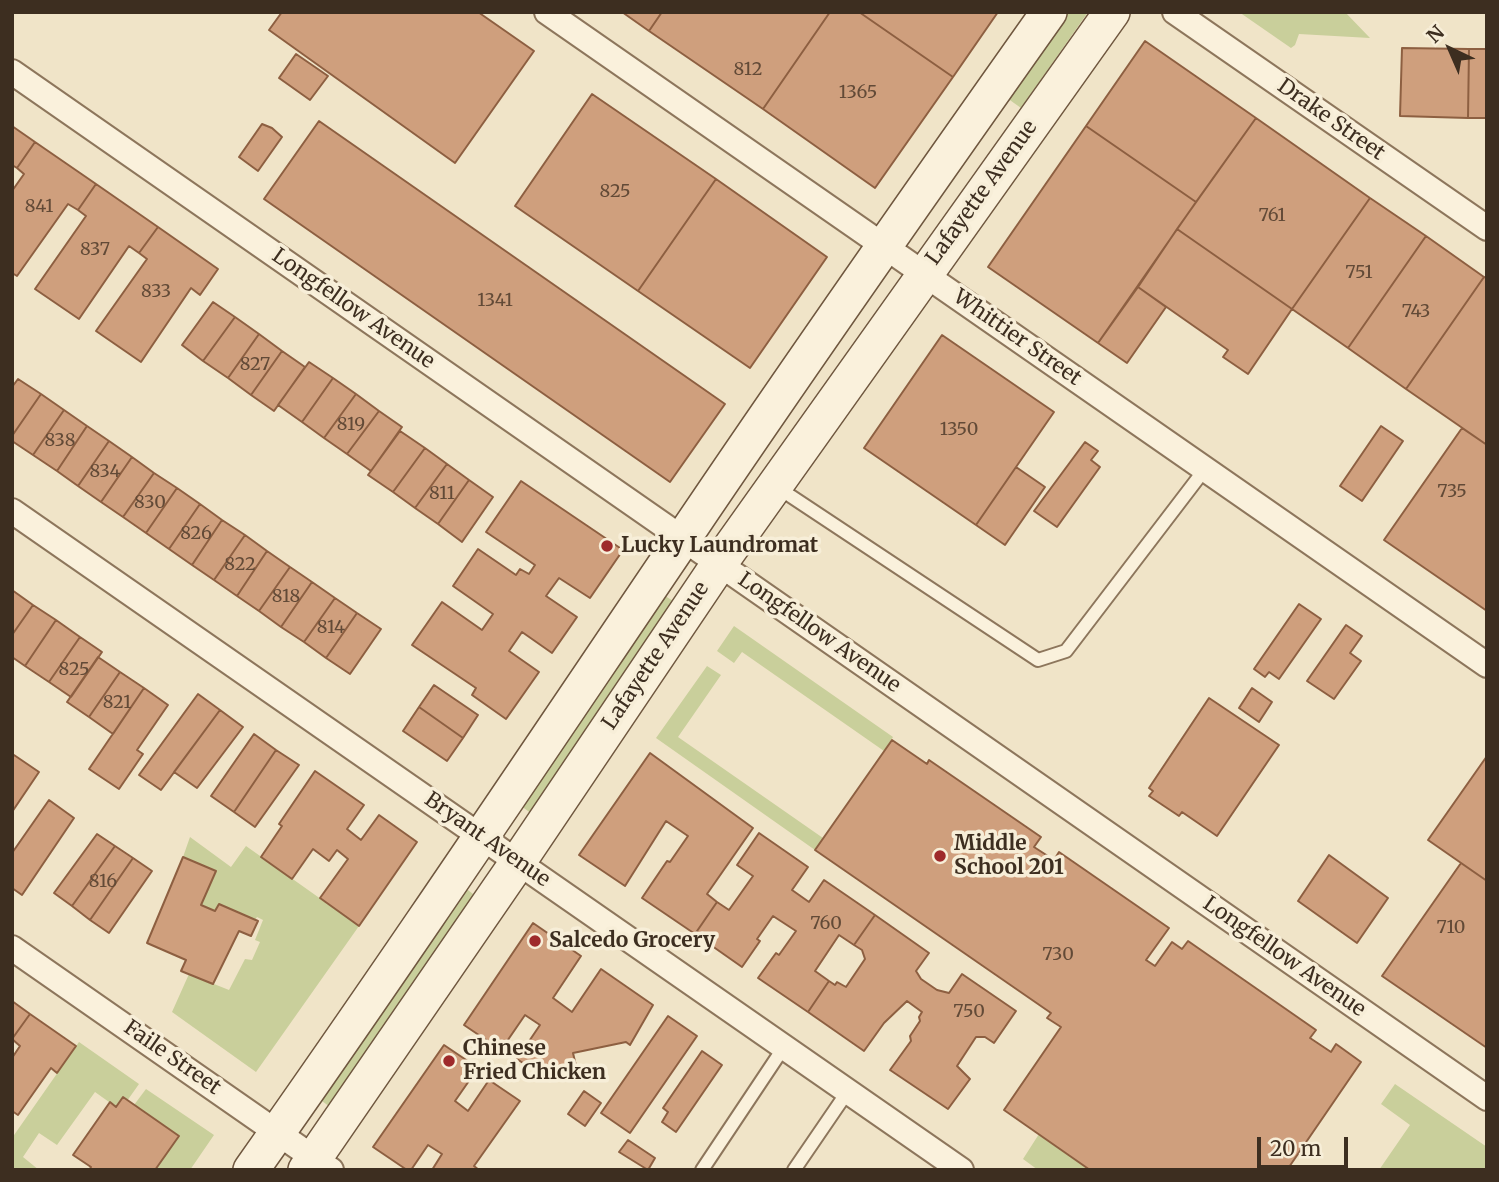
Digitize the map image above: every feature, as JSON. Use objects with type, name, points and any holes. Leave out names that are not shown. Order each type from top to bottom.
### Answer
[{"type":"street","name":"Whittier Street","points":[[547,12],[1487,665]]},
{"type":"street","name":"Lafayette Avenue","points":[[251,1170],[482,837],[682,538],[1049,12]]},
{"type":"street","name":"Lafayette Avenue","points":[[317,1166],[719,564],[1112,12]]},
{"type":"street","name":"Drake Street","points":[[1175,12],[1487,228]]},
{"type":"street","name":"Longfellow Avenue","points":[[12,72],[1487,1098]]},
{"type":"street","name":"Bryant Avenue","points":[[12,511],[961,1170]]},
{"type":"street","name":"Faile Street","points":[[12,948],[278,1132],[317,1166]]},
{"type":"lane","points":[[774,485],[1038,660],[1066,651],[1205,468]]},
{"type":"lane","points":[[702,1170],[784,1047]]},
{"type":"lane","points":[[794,1170],[848,1091]]},
{"type":"green space","points":[[1065,12],[1088,12],[1021,108],[1007,98]]},
{"type":"green space","points":[[1239,12],[1345,12],[1370,38],[1299,34],[1291,48]]},
{"type":"green space","points":[[662,594],[678,604],[532,814],[517,803]]},
{"type":"green space","points":[[734,626],[893,737],[884,751],[742,652],[734,663],[717,651]]},
{"type":"green space","points":[[707,666],[721,675],[678,737],[823,838],[815,850],[656,738]]},
{"type":"green space","points":[[190,837],[231,867],[246,846],[359,926],[256,1072],[172,1012],[189,974],[229,990],[245,959],[252,960],[260,942],[255,940],[263,920],[257,917],[255,920],[219,905],[215,911],[201,905],[216,871],[183,857]]},
{"type":"green space","points":[[460,884],[477,897],[330,1107],[314,1095]]},
{"type":"green space","points":[[79,1042],[139,1084],[127,1101],[123,1098],[116,1107],[95,1092],[57,1145],[39,1133],[23,1157],[39,1170],[14,1170],[12,1138]]},
{"type":"green space","points":[[1395,1084],[1487,1147],[1487,1170],[1379,1170],[1410,1125],[1381,1104]]},
{"type":"green space","points":[[146,1089],[214,1135],[190,1170],[155,1170],[134,1105]]},
{"type":"green space","points":[[1039,1134],[1090,1170],[1038,1170],[1023,1159]]},
{"type":"building","points":[[282,12],[478,12],[534,51],[455,163],[269,30]]},
{"type":"building","points":[[622,12],[662,12],[649,31]]},
{"type":"building","points":[[662,12],[830,12],[763,109],[649,31]]},
{"type":"building","points":[[830,12],[859,12],[953,77],[875,188],[763,109]]},
{"type":"building","points":[[859,12],[998,12],[953,77]]},
{"type":"building","points":[[1145,41],[1256,118],[1196,202],[1086,126]]},
{"type":"building","points":[[1402,48],[1469,49],[1468,118],[1400,116]]},
{"type":"building","points":[[1469,49],[1487,49],[1487,118],[1468,118]]},
{"type":"building","points":[[296,54],[328,76],[310,100],[279,78]]},
{"type":"building","points":[[592,94],[716,179],[638,291],[515,206]]},
{"type":"building","points":[[1256,118],[1370,198],[1292,309],[1177,229]]},
{"type":"building","points":[[319,121],[725,404],[670,482],[264,199]]},
{"type":"building","points":[[262,124],[282,137],[258,171],[239,157]]},
{"type":"building","points":[[12,126],[35,142],[17,168],[12,165]]},
{"type":"building","points":[[1086,126],[1196,202],[1098,343],[988,267]]},
{"type":"building","points":[[35,142],[96,184],[78,210],[68,204],[17,276],[12,273],[12,191],[24,174],[17,168]]},
{"type":"building","points":[[716,179],[827,257],[750,368],[638,291]]},
{"type":"building","points":[[96,184],[158,227],[139,253],[129,246],[79,319],[35,289],[86,216],[78,210]]},
{"type":"building","points":[[1370,198],[1426,236],[1348,348],[1292,309]]},
{"type":"building","points":[[158,227],[218,269],[200,295],[191,288],[141,362],[96,331],[147,259],[139,253]]},
{"type":"building","points":[[1177,229],[1292,309],[1248,374],[1223,357],[1228,350],[1138,287]]},
{"type":"building","points":[[1426,236],[1484,277],[1406,389],[1348,348]]},
{"type":"building","points":[[1484,277],[1487,278],[1487,445],[1406,389]]},
{"type":"building","points":[[1138,287],[1166,307],[1127,363],[1098,343]]},
{"type":"building","points":[[213,302],[235,317],[203,361],[182,345]]},
{"type":"building","points":[[235,317],[259,334],[228,378],[203,361]]},
{"type":"building","points":[[259,334],[282,351],[251,395],[228,378]]},
{"type":"building","points":[[942,335],[1054,412],[976,525],[864,448]]},
{"type":"building","points":[[282,351],[305,367],[274,411],[251,395]]},
{"type":"building","points":[[309,362],[333,378],[302,422],[278,405]]},
{"type":"building","points":[[333,378],[356,394],[324,438],[302,422]]},
{"type":"building","points":[[18,379],[41,394],[12,436],[12,387]]},
{"type":"building","points":[[41,394],[64,410],[33,455],[12,441],[12,436]]},
{"type":"building","points":[[356,394],[379,411],[347,454],[324,438]]},
{"type":"building","points":[[64,410],[87,426],[57,471],[33,455]]},
{"type":"building","points":[[379,411],[402,427],[371,471],[347,454]]},
{"type":"building","points":[[87,426],[109,441],[78,486],[57,471]]},
{"type":"building","points":[[1381,426],[1403,441],[1362,501],[1340,486]]},
{"type":"building","points":[[1462,428],[1487,445],[1487,611],[1384,540]]},
{"type":"building","points":[[400,431],[425,448],[393,492],[368,475]]},
{"type":"building","points":[[109,441],[132,457],[101,502],[78,486]]},
{"type":"building","points":[[1085,442],[1098,451],[1091,460],[1100,467],[1057,527],[1034,511]]},
{"type":"building","points":[[425,448],[447,464],[415,508],[393,492]]},
{"type":"building","points":[[132,457],[154,473],[123,517],[101,502]]},
{"type":"building","points":[[447,464],[469,480],[438,524],[415,508]]},
{"type":"building","points":[[1016,467],[1045,487],[1005,545],[976,525]]},
{"type":"building","points":[[154,473],[177,488],[146,533],[123,517]]},
{"type":"building","points":[[469,480],[493,497],[462,542],[438,524]]},
{"type":"building","points":[[521,481],[623,550],[590,598],[559,578],[546,596],[577,617],[552,653],[522,632],[509,651],[539,672],[506,719],[472,695],[476,688],[412,645],[442,602],[482,630],[493,614],[453,586],[478,549],[516,575],[520,569],[529,574],[535,565],[486,532]]},
{"type":"building","points":[[177,488],[200,504],[169,549],[146,533]]},
{"type":"building","points":[[200,504],[222,520],[192,565],[169,549]]},
{"type":"building","points":[[222,520],[245,535],[214,580],[192,565]]},
{"type":"building","points":[[245,535],[267,551],[237,596],[214,580]]},
{"type":"building","points":[[267,551],[290,567],[259,611],[237,596]]},
{"type":"building","points":[[290,567],[312,582],[281,627],[259,611]]},
{"type":"building","points":[[312,582],[335,598],[304,642],[281,627]]},
{"type":"building","points":[[12,590],[33,605],[12,635]]},
{"type":"building","points":[[335,598],[357,613],[326,658],[304,642]]},
{"type":"building","points":[[1299,604],[1321,619],[1279,679],[1269,672],[1265,677],[1254,669]]},
{"type":"building","points":[[33,605],[56,620],[25,666],[12,657],[12,635]]},
{"type":"building","points":[[357,613],[381,629],[350,674],[326,658]]},
{"type":"building","points":[[56,620],[80,637],[49,682],[25,666]]},
{"type":"building","points":[[1346,625],[1362,636],[1350,653],[1361,661],[1334,699],[1307,681]]},
{"type":"building","points":[[80,637],[102,652],[71,697],[49,682]]},
{"type":"building","points":[[98,657],[120,672],[89,717],[67,702]]},
{"type":"building","points":[[120,672],[144,688],[113,734],[89,717]]},
{"type":"building","points":[[434,685],[478,715],[463,738],[419,707]]},
{"type":"building","points":[[144,688],[168,705],[137,750],[143,754],[119,789],[89,769]]},
{"type":"building","points":[[1252,688],[1272,702],[1259,722],[1239,708]]},
{"type":"building","points":[[198,694],[220,710],[161,790],[139,775]]},
{"type":"building","points":[[1209,698],[1279,745],[1217,836],[1182,812],[1179,816],[1149,796],[1153,791],[1149,788]]},
{"type":"building","points":[[419,707],[463,738],[447,761],[403,731]]},
{"type":"building","points":[[220,710],[243,727],[197,788],[174,772]]},
{"type":"building","points":[[254,734],[276,750],[234,812],[211,796]]},
{"type":"building","points":[[892,740],[927,764],[929,760],[1041,837],[1034,847],[1054,860],[1059,852],[1169,928],[1146,960],[1155,966],[1172,942],[1182,949],[1188,941],[1316,1030],[1310,1038],[1331,1052],[1336,1044],[1361,1062],[1287,1170],[1090,1170],[1004,1110],[1061,1027],[1047,1018],[1051,1013],[815,850]]},
{"type":"building","points":[[276,750],[299,765],[255,827],[234,812]]},
{"type":"building","points":[[650,753],[753,828],[707,894],[717,902],[695,934],[642,898],[688,836],[666,821],[625,886],[579,855]]},
{"type":"building","points":[[14,755],[39,772],[12,812],[12,758]]},
{"type":"building","points":[[1487,756],[1487,881],[1428,840]]},
{"type":"building","points":[[315,771],[364,805],[347,829],[361,840],[379,815],[417,842],[359,926],[320,898],[348,859],[337,850],[329,861],[313,849],[292,879],[261,857],[282,826],[279,824]]},
{"type":"building","points":[[49,800],[74,818],[22,895],[12,888],[12,853]]},
{"type":"building","points":[[759,833],[808,867],[792,890],[809,902],[824,880],[875,915],[854,945],[839,935],[815,971],[829,981],[808,1012],[758,978],[796,931],[773,916],[742,967],[695,934],[717,902],[729,910],[753,876],[737,865]]},
{"type":"building","points":[[97,834],[115,846],[72,906],[54,893]]},
{"type":"building","points":[[115,846],[133,858],[90,920],[72,906]]},
{"type":"building","points":[[1329,855],[1388,898],[1357,943],[1298,901]]},
{"type":"building","points":[[183,857],[216,871],[201,905],[215,911],[219,904],[258,921],[251,936],[239,931],[213,984],[181,971],[186,960],[147,943]]},
{"type":"building","points":[[133,858],[152,871],[109,933],[90,920]]},
{"type":"building","points":[[1461,863],[1487,881],[1487,1048],[1382,976]]},
{"type":"building","points":[[875,915],[929,953],[916,971],[921,979],[937,990],[949,993],[962,974],[1016,1011],[994,1043],[985,1037],[976,1037],[957,1066],[970,1079],[948,1109],[890,1070],[911,1041],[910,1036],[920,1021],[922,1012],[907,1001],[884,1023],[864,1051],[808,1012],[829,981],[846,987],[865,959],[862,950],[854,945]]},
{"type":"building","points":[[533,923],[581,956],[553,998],[572,1012],[601,969],[653,1005],[630,1045],[626,1042],[573,1053],[577,1070],[551,1075],[548,1080],[517,1059],[540,1025],[525,1015],[501,1050],[464,1025]]},
{"type":"building","points":[[12,1001],[30,1014],[12,1039]]},
{"type":"building","points":[[30,1014],[76,1046],[57,1073],[51,1068],[18,1115],[12,1111],[12,1058],[20,1046],[12,1039]]},
{"type":"building","points":[[668,1016],[697,1036],[630,1133],[601,1113]]},
{"type":"building","points":[[444,1045],[478,1068],[455,1101],[468,1111],[489,1080],[520,1101],[474,1166],[479,1170],[432,1170],[442,1154],[428,1145],[411,1170],[407,1170],[373,1147]]},
{"type":"building","points":[[702,1051],[722,1065],[676,1132],[662,1122],[668,1112],[663,1108]]},
{"type":"building","points":[[584,1091],[601,1103],[585,1126],[568,1114]]},
{"type":"building","points":[[123,1097],[179,1136],[155,1170],[89,1170],[91,1167],[73,1155],[110,1102],[116,1107]]},
{"type":"building","points":[[628,1140],[655,1158],[648,1170],[619,1152]]},
{"type":"place","name":"Lucky Laundromat","points":[[607,546]]},
{"type":"place","name":"Middle School 201","points":[[940,856]]},
{"type":"place","name":"Salcedo Grocery","points":[[535,941]]},
{"type":"place","name":"Chinese Fried Chicken","points":[[449,1061]]}]
